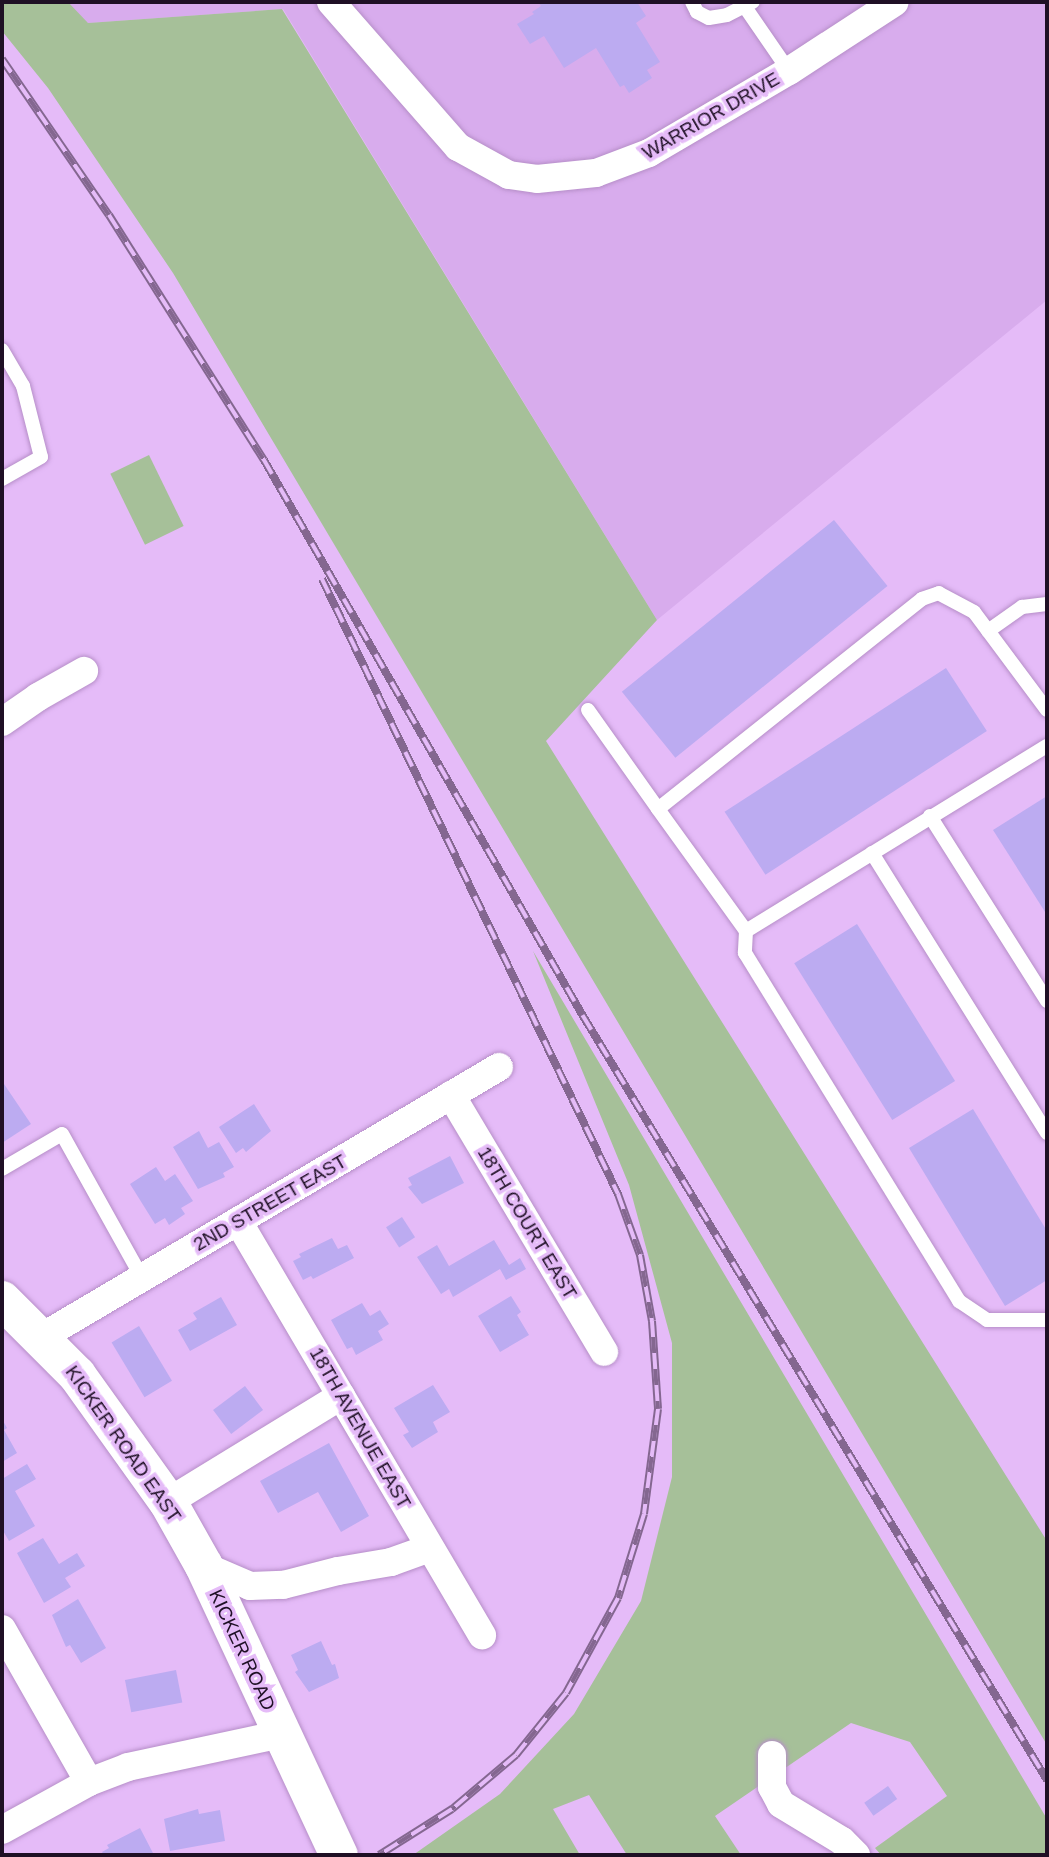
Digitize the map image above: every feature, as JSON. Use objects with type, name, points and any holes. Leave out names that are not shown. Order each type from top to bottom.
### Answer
[{"type":"main road","name":"KICKER ROAD EAST","points":[[2,1300],[76,1375],[168,1502],[204,1566]]},
{"type":"main road","name":"KICKER ROAD","points":[[204,1566],[339,1855]]},
{"type":"street","name":"WARRIOR DRIVE","points":[[331,2],[458,148],[509,175],[537,179],[596,173],[649,153],[789,71],[895,2]]},
{"type":"street","points":[[2,722],[38,697],[84,671]]},
{"type":"street","name":"2ND STREET EAST","points":[[40,1338],[499,1066]]},
{"type":"street","name":"18TH COURT EAST","points":[[451,1095],[604,1352]]},
{"type":"street","name":"18TH AVENUE EAST","points":[[238,1221],[482,1635]]},
{"type":"street","points":[[168,1502],[341,1396]]},
{"type":"street","points":[[204,1566],[250,1586],[283,1585],[338,1571],[391,1562],[430,1548]]},
{"type":"street","points":[[2,1629],[89,1782]]},
{"type":"street","points":[[2,1830],[89,1782],[156,1759],[282,1734]]},
{"type":"street","points":[[772,1755],[772,1787],[780,1804],[842,1841],[856,1855]]},
{"type":"lane","points":[[692,2],[697,12],[709,18],[727,15],[749,5],[789,71]]},
{"type":"lane","points":[[2,350],[23,386],[41,457],[2,479]]},
{"type":"lane","points":[[658,809],[922,598],[939,593],[974,612],[1047,710]]},
{"type":"lane","points":[[988,631],[1023,607],[1047,604]]},
{"type":"lane","points":[[588,710],[746,931],[745,953],[959,1301],[987,1320],[1047,1320]]},
{"type":"lane","points":[[746,931],[1047,746]]},
{"type":"lane","points":[[930,816],[1047,1001]]},
{"type":"lane","points":[[872,853],[1047,1133]]},
{"type":"lane","points":[[2,1169],[62,1134],[142,1278]]},
{"type":"shaded area","points":[[57,2],[1047,2],[1047,300],[657,620],[283,9],[88,23]]},
{"type":"green space","points":[[2,2],[68,2],[88,23],[282,9],[657,620],[546,741],[1047,1541],[1047,1745],[173,273],[48,88],[2,31]]},
{"type":"green space","points":[[149,455],[184,526],[145,545],[110,474]]},
{"type":"green space","points":[[533,951],[1047,1819],[1047,1855],[881,1855],[875,1848],[947,1796],[910,1742],[851,1723],[715,1816],[741,1855],[627,1855],[589,1795],[553,1809],[580,1855],[413,1855],[500,1794],[574,1714],[641,1601],[672,1477],[672,1343],[629,1185]]},
{"type":"building","points":[[538,2],[637,2],[646,16],[636,23],[660,62],[647,70],[652,78],[629,93],[624,85],[620,87],[596,48],[564,68],[544,36],[530,44],[517,24],[534,14],[532,12],[541,6]]},
{"type":"building","points":[[834,520],[887,586],[675,758],[622,692]]},
{"type":"building","points":[[946,668],[987,731],[765,875],[725,812]]},
{"type":"building","points":[[1047,796],[1047,915],[993,830]]},
{"type":"building","points":[[857,924],[955,1081],[892,1120],[794,963]]},
{"type":"building","points":[[2,1081],[31,1124],[2,1143]]},
{"type":"building","points":[[254,1104],[271,1131],[246,1152],[243,1148],[236,1153],[219,1127]]},
{"type":"building","points":[[973,1109],[1047,1231],[1047,1280],[1005,1306],[909,1148]]},
{"type":"building","points":[[199,1131],[208,1148],[219,1142],[234,1167],[223,1173],[225,1177],[198,1189],[173,1147]]},
{"type":"building","points":[[450,1156],[464,1183],[422,1204],[408,1187],[412,1185],[408,1178]]},
{"type":"building","points":[[156,1167],[165,1181],[175,1174],[193,1201],[181,1208],[185,1214],[169,1225],[165,1218],[155,1224],[130,1184]]},
{"type":"building","points":[[402,1217],[415,1237],[399,1247],[386,1227]]},
{"type":"building","points":[[332,1238],[338,1249],[347,1245],[354,1258],[313,1279],[311,1276],[303,1280],[293,1261],[301,1257],[299,1254]]},
{"type":"building","points":[[494,1240],[509,1265],[520,1258],[526,1269],[506,1280],[500,1269],[453,1297],[449,1289],[441,1294],[417,1257],[437,1245],[449,1266]]},
{"type":"building","points":[[511,1296],[521,1312],[517,1315],[529,1335],[500,1352],[478,1316]]},
{"type":"building","points":[[221,1297],[237,1325],[190,1351],[178,1330],[197,1319],[193,1313]]},
{"type":"building","points":[[362,1303],[370,1316],[380,1310],[389,1324],[378,1331],[383,1340],[356,1355],[352,1347],[347,1349],[331,1320]]},
{"type":"building","points":[[139,1326],[172,1381],[145,1397],[112,1342]]},
{"type":"building","points":[[433,1385],[450,1412],[433,1422],[438,1432],[412,1448],[403,1435],[409,1432],[394,1408]]},
{"type":"building","points":[[245,1386],[263,1410],[231,1434],[213,1410]]},
{"type":"building","points":[[2,1419],[7,1428],[4,1430],[17,1453],[2,1462]]},
{"type":"building","points":[[329,1443],[369,1516],[341,1532],[318,1492],[278,1513],[260,1481]]},
{"type":"building","points":[[27,1464],[36,1479],[15,1491],[35,1526],[9,1541],[2,1529],[2,1479]]},
{"type":"building","points":[[43,1538],[59,1564],[77,1553],[85,1566],[65,1578],[71,1587],[44,1603],[17,1553]]},
{"type":"building","points":[[78,1599],[106,1648],[81,1663],[70,1645],[66,1647],[52,1615]]},
{"type":"building","points":[[321,1641],[332,1665],[335,1664],[339,1678],[309,1692],[295,1672],[298,1670],[291,1655]]},
{"type":"building","points":[[176,1670],[182,1702],[131,1712],[125,1680]]},
{"type":"building","points":[[888,1786],[897,1799],[873,1816],[864,1803]]},
{"type":"building","points":[[198,1809],[199,1814],[220,1810],[225,1841],[170,1851],[164,1819]]},
{"type":"building","points":[[140,1828],[154,1855],[104,1855],[102,1852],[109,1848],[107,1845]]},
{"type":"railway","points":[[2,59],[109,215],[264,460],[583,1016],[1047,1780]]},
{"type":"railway","points":[[322,579],[618,1194],[640,1255],[652,1321],[658,1409],[644,1514],[618,1598],[566,1693],[516,1755],[452,1809],[379,1855]]}]
